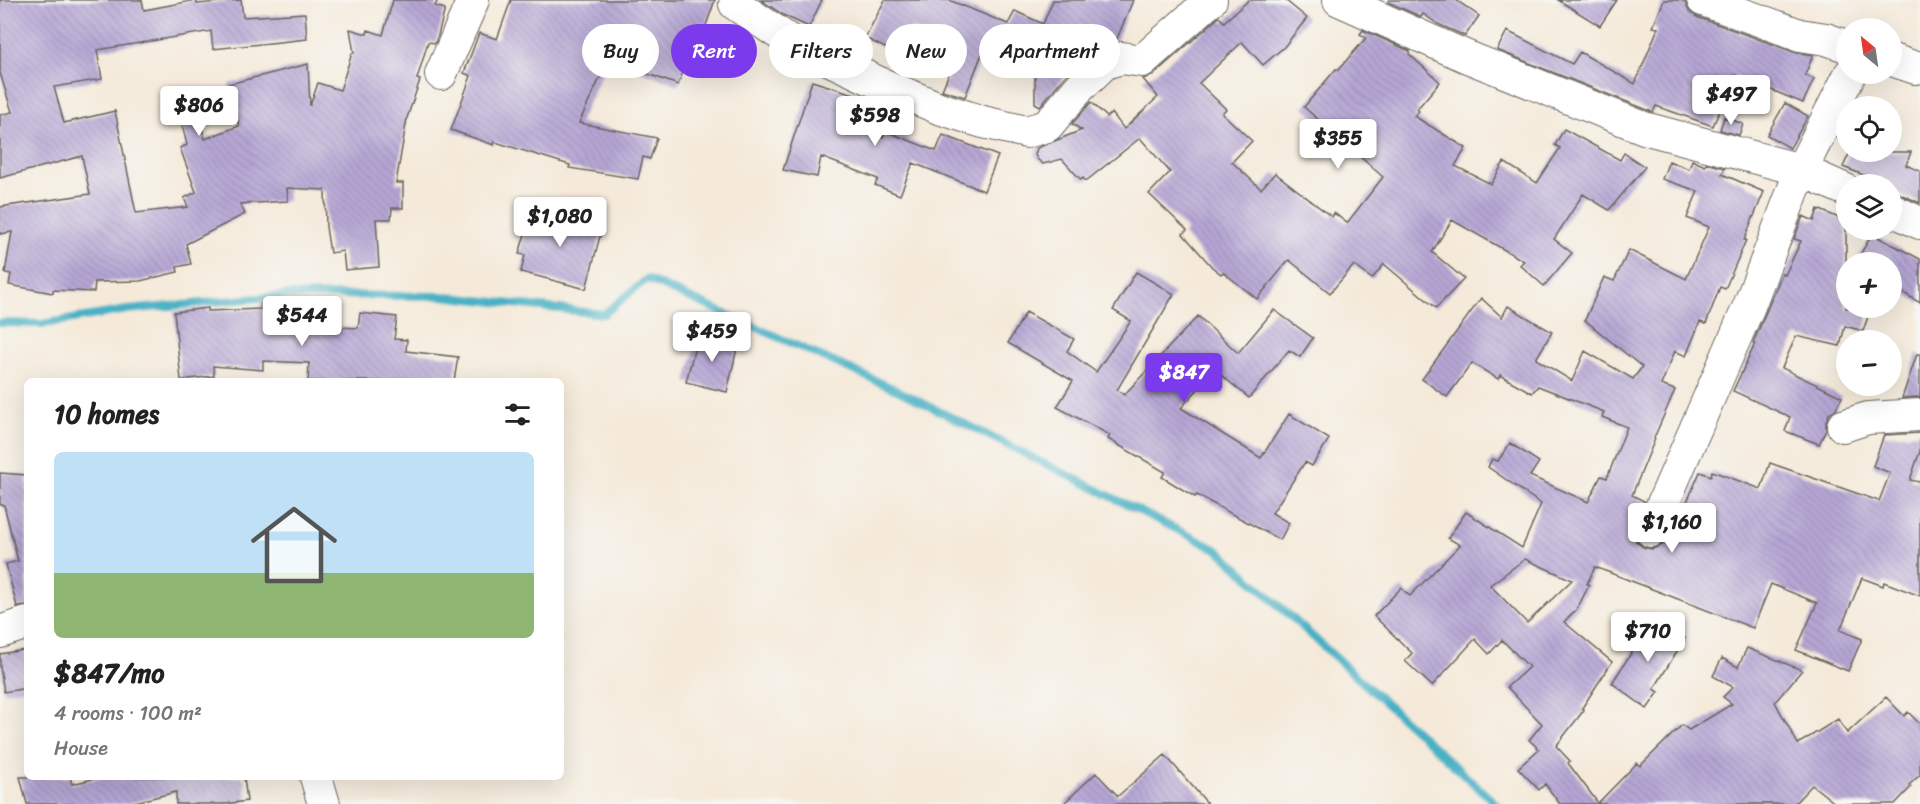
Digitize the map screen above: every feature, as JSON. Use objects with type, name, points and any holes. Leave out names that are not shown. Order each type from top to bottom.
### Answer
[{"type":"street","points":[[441,74],[473,0]]},
{"type":"street","points":[[737,0],[735,4],[790,41],[877,82],[939,108],[1026,132],[1047,126],[1079,88],[1105,63],[1122,58],[1142,61],[1211,0]]},
{"type":"street","points":[[1703,0],[1800,35],[1836,42]]},
{"type":"street","points":[[1347,1],[1465,56],[1644,128],[1801,170],[1836,186]]},
{"type":"street","points":[[1902,63],[1920,67]]},
{"type":"street","points":[[1651,531],[1749,306],[1801,170],[1845,84]]},
{"type":"street","points":[[1902,215],[1920,223]]},
{"type":"street","points":[[1843,426],[1868,418],[1920,415]]},
{"type":"street","points":[[0,632],[24,624]]},
{"type":"street","points":[[317,780],[324,804]]},
{"type":"building","points":[[0,0],[142,0],[144,10],[196,0],[197,4],[241,0],[243,17],[305,13],[307,39],[213,49],[211,31],[97,50],[102,79],[54,87],[64,123],[115,111],[136,213],[188,207],[184,198],[196,192],[180,148],[187,145],[177,104],[195,100],[205,139],[239,126],[229,84],[308,64],[310,106],[318,83],[340,90],[352,53],[354,53],[350,29],[367,34],[368,30],[383,35],[393,0],[438,0],[435,6],[445,9],[435,43],[428,42],[417,79],[420,80],[407,118],[396,183],[403,183],[403,208],[392,208],[391,219],[376,219],[379,267],[345,270],[343,251],[330,253],[326,227],[325,190],[287,188],[288,201],[240,204],[245,214],[186,244],[191,264],[177,267],[178,272],[140,281],[95,282],[94,292],[53,290],[53,293],[9,285],[11,274],[5,273],[12,232],[0,234],[0,207],[90,194],[82,156],[0,178],[0,115],[12,112],[0,73]]},
{"type":"building","points":[[511,0],[715,0],[706,24],[671,24],[671,78],[681,78],[678,85],[659,78],[659,24],[582,24],[582,78],[600,78],[579,123],[657,138],[650,159],[643,157],[638,179],[569,168],[570,165],[495,142],[494,145],[451,130],[471,76],[464,73],[479,33],[497,39]]},
{"type":"building","points":[[761,0],[822,0],[810,24],[802,24],[785,16]]},
{"type":"building","points":[[885,0],[949,0],[1008,24],[979,24],[979,61],[965,97],[942,90],[947,78],[967,78],[967,24],[885,24],[885,48],[873,42],[872,24]]},
{"type":"building","points":[[1053,0],[1133,0],[1120,31],[1120,24],[1043,24]]},
{"type":"building","points":[[1249,0],[1285,0],[1307,18],[1284,47],[1263,65],[1242,42],[1199,83],[1226,109],[1222,113],[1252,141],[1232,162],[1261,189],[1275,173],[1332,217],[1334,213],[1347,223],[1383,177],[1304,107],[1366,38],[1360,34],[1363,30],[1410,51],[1409,54],[1440,82],[1417,109],[1419,111],[1414,116],[1466,148],[1455,166],[1491,184],[1504,162],[1537,183],[1560,148],[1555,145],[1564,129],[1620,160],[1624,153],[1645,167],[1609,210],[1583,194],[1554,239],[1572,253],[1544,286],[1520,265],[1524,261],[1452,220],[1432,252],[1464,279],[1436,308],[1384,264],[1372,279],[1354,265],[1330,293],[1289,260],[1257,299],[1223,272],[1221,274],[1212,267],[1183,234],[1187,230],[1149,194],[1170,172],[1140,138],[1086,181],[1083,178],[1081,180],[1062,159],[1043,164],[1035,155],[1037,148],[1082,130],[1072,124],[1091,102],[1107,117],[1112,113],[1124,129],[1158,97],[1143,79],[1154,74],[1219,17],[1224,22]]},
{"type":"building","points":[[1390,0],[1456,0],[1479,16],[1465,36],[1438,24],[1423,14],[1421,17],[1388,2]]},
{"type":"building","points":[[1558,0],[1617,0],[1600,26]]},
{"type":"building","points":[[1664,0],[1681,0],[1697,17],[1794,52],[1813,55],[1805,75],[1814,79],[1803,103],[1735,75],[1713,126],[1656,106],[1653,112],[1650,111],[1497,50],[1507,31],[1572,64],[1580,52],[1635,84],[1658,28],[1653,27]]},
{"type":"building","points":[[1015,11],[1043,24],[1008,24]]},
{"type":"building","points":[[1035,78],[1063,78],[1040,106],[1035,103]]},
{"type":"building","points":[[812,81],[854,94],[845,122],[883,137],[885,131],[936,151],[943,135],[998,156],[984,191],[913,163],[900,195],[875,185],[878,179],[821,157],[817,177],[783,170]]},
{"type":"building","points":[[1785,103],[1808,116],[1790,148],[1767,135]]},
{"type":"building","points":[[1724,117],[1743,124],[1739,135],[1720,130]]},
{"type":"building","points":[[1902,152],[1911,152],[1906,165],[1920,171],[1920,203],[1902,195],[1902,174],[1861,174],[1843,167],[1845,162],[1902,162]]},
{"type":"building","points":[[1692,160],[1705,166],[1706,163],[1725,168],[1722,174],[1764,192],[1725,289],[1720,287],[1706,324],[1700,322],[1686,356],[1675,351],[1661,385],[1675,390],[1632,495],[1644,501],[1634,524],[1633,532],[1636,541],[1643,547],[1652,549],[1662,545],[1668,538],[1677,517],[1680,518],[1700,472],[1711,476],[1712,471],[1761,489],[1770,463],[1879,501],[1890,473],[1873,466],[1884,435],[1920,433],[1920,451],[1910,480],[1920,482],[1920,596],[1884,582],[1883,586],[1862,578],[1840,630],[1862,639],[1848,671],[1796,650],[1817,603],[1771,584],[1753,628],[1595,567],[1577,609],[1564,622],[1612,662],[1582,708],[1584,710],[1556,746],[1570,761],[1568,763],[1598,803],[1637,763],[1640,766],[1682,725],[1689,730],[1732,704],[1723,697],[1733,687],[1713,676],[1722,658],[1738,667],[1747,648],[1802,670],[1775,702],[1798,744],[1838,719],[1847,733],[1886,697],[1904,716],[1908,712],[1920,724],[1920,775],[1909,785],[1911,787],[1895,804],[1836,804],[1812,785],[1794,804],[1560,804],[1545,784],[1539,790],[1518,768],[1539,749],[1529,740],[1542,724],[1507,687],[1529,667],[1502,640],[1489,654],[1475,639],[1432,686],[1405,661],[1412,653],[1374,616],[1401,588],[1410,596],[1460,545],[1448,538],[1466,512],[1522,548],[1541,504],[1488,467],[1492,459],[1498,461],[1510,443],[1539,462],[1530,476],[1588,502],[1601,476],[1607,478],[1627,427],[1602,417],[1604,412],[1538,386],[1532,393],[1500,375],[1498,379],[1472,363],[1447,397],[1422,379],[1481,298],[1502,317],[1508,306],[1552,332],[1536,359],[1572,381],[1585,351],[1633,379],[1642,367],[1585,320],[1604,277],[1614,281],[1629,250],[1686,279],[1709,227],[1687,218],[1698,191],[1662,179],[1669,161],[1689,169]],"holes":[[[1525,559],[1572,580],[1527,623],[1490,585]]]},
{"type":"building","points":[[535,208],[603,225],[586,289],[521,272],[525,255],[519,254]]},
{"type":"building","points":[[1818,209],[1836,217],[1836,240],[1846,240],[1846,252],[1836,252],[1836,318],[1868,318],[1863,330],[1845,326],[1844,330],[1836,330],[1836,345],[1796,336],[1782,368],[1842,397],[1835,410],[1829,414],[1826,430],[1819,444],[1785,431],[1790,417],[1733,391],[1755,344],[1753,343],[1782,274],[1785,275],[1801,241],[1794,239],[1803,216],[1814,221]]},
{"type":"building","points":[[1869,240],[1884,240],[1920,259],[1920,303],[1902,292],[1902,252],[1862,252]]},
{"type":"building","points":[[1136,272],[1174,294],[1117,390],[1124,395],[1198,316],[1238,353],[1274,310],[1313,338],[1300,357],[1289,350],[1249,398],[1215,370],[1181,408],[1261,458],[1289,414],[1329,439],[1312,466],[1305,462],[1272,513],[1289,523],[1280,540],[1197,495],[1195,497],[1162,477],[1165,472],[1108,439],[1110,435],[1057,407],[1073,381],[1008,343],[1026,312],[1074,339],[1067,351],[1096,372],[1131,321],[1113,310]]},
{"type":"building","points":[[261,303],[280,303],[280,324],[358,328],[360,313],[397,317],[394,339],[407,340],[406,351],[458,357],[454,378],[308,378],[309,363],[263,361],[263,370],[213,366],[214,376],[181,378],[174,312],[208,308],[208,311],[261,309]]},
{"type":"building","points":[[698,335],[738,344],[727,392],[686,382]]},
{"type":"building","points":[[1917,354],[1920,354],[1920,397],[1902,398]]},
{"type":"building","points":[[0,473],[24,475],[24,606],[17,607],[6,564],[18,561],[4,505],[0,505]]},
{"type":"building","points":[[1652,620],[1685,638],[1654,689],[1659,692],[1647,709],[1612,683]]},
{"type":"building","points":[[24,650],[24,689],[4,692],[0,654]]},
{"type":"building","points":[[1165,755],[1208,804],[1063,804],[1096,773],[1118,796]]},
{"type":"building","points":[[20,777],[24,777],[24,780],[71,780],[72,784],[89,780],[244,780],[247,801],[225,804],[176,804],[176,792],[127,804],[27,804]]},
{"type":"waterway","points":[[0,323],[42,324],[127,310],[289,295],[442,296],[604,314],[647,279],[897,390],[1218,550],[1496,804]]}]
